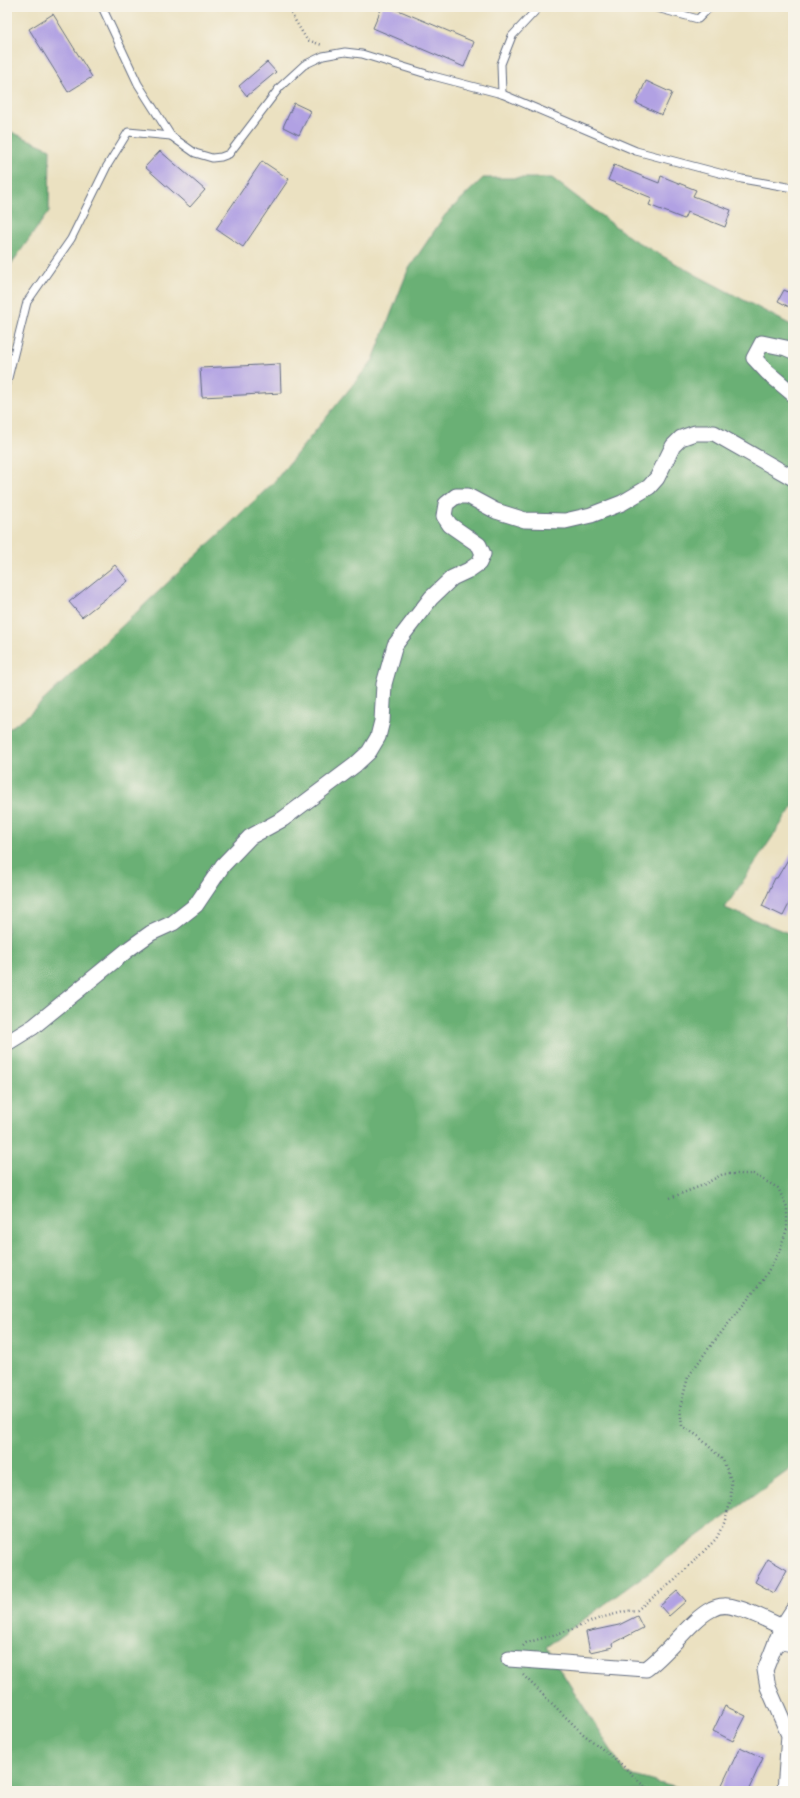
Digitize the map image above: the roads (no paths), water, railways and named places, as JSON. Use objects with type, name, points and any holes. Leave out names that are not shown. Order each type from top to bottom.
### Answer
[{"type":"street","points":[[793,351],[762,343],[754,358],[767,372],[793,394]]},
{"type":"street","points":[[7,1043],[33,1027],[130,948],[151,933],[173,923],[196,905],[223,864],[250,837],[283,819],[355,765],[369,752],[378,736],[381,726],[384,684],[395,645],[431,598],[452,578],[469,570],[479,563],[483,554],[479,545],[450,525],[444,516],[446,504],[456,496],[468,496],[496,511],[525,520],[565,521],[591,515],[622,503],[649,487],[657,478],[673,446],[681,438],[695,433],[714,434],[793,478]]},
{"type":"street","points":[[509,1659],[646,1670],[657,1662],[697,1620],[712,1609],[720,1606],[736,1607],[782,1627]]},
{"type":"street","points":[[785,1791],[789,1735],[768,1687],[765,1670],[782,1627],[793,1610]]},
{"type":"street","points":[[776,1641],[793,1644]]},
{"type":"lane","points":[[102,7],[138,84],[171,136],[195,153],[212,158],[221,158],[229,154],[280,87],[304,65],[323,56],[345,52],[362,54],[433,76],[502,94],[636,151],[742,179],[793,188]]},
{"type":"lane","points":[[502,94],[501,64],[512,36],[538,7]]},
{"type":"lane","points":[[653,7],[698,19],[710,7]]},
{"type":"lane","points":[[7,382],[27,302],[71,239],[107,166],[128,132],[171,136]]}]
